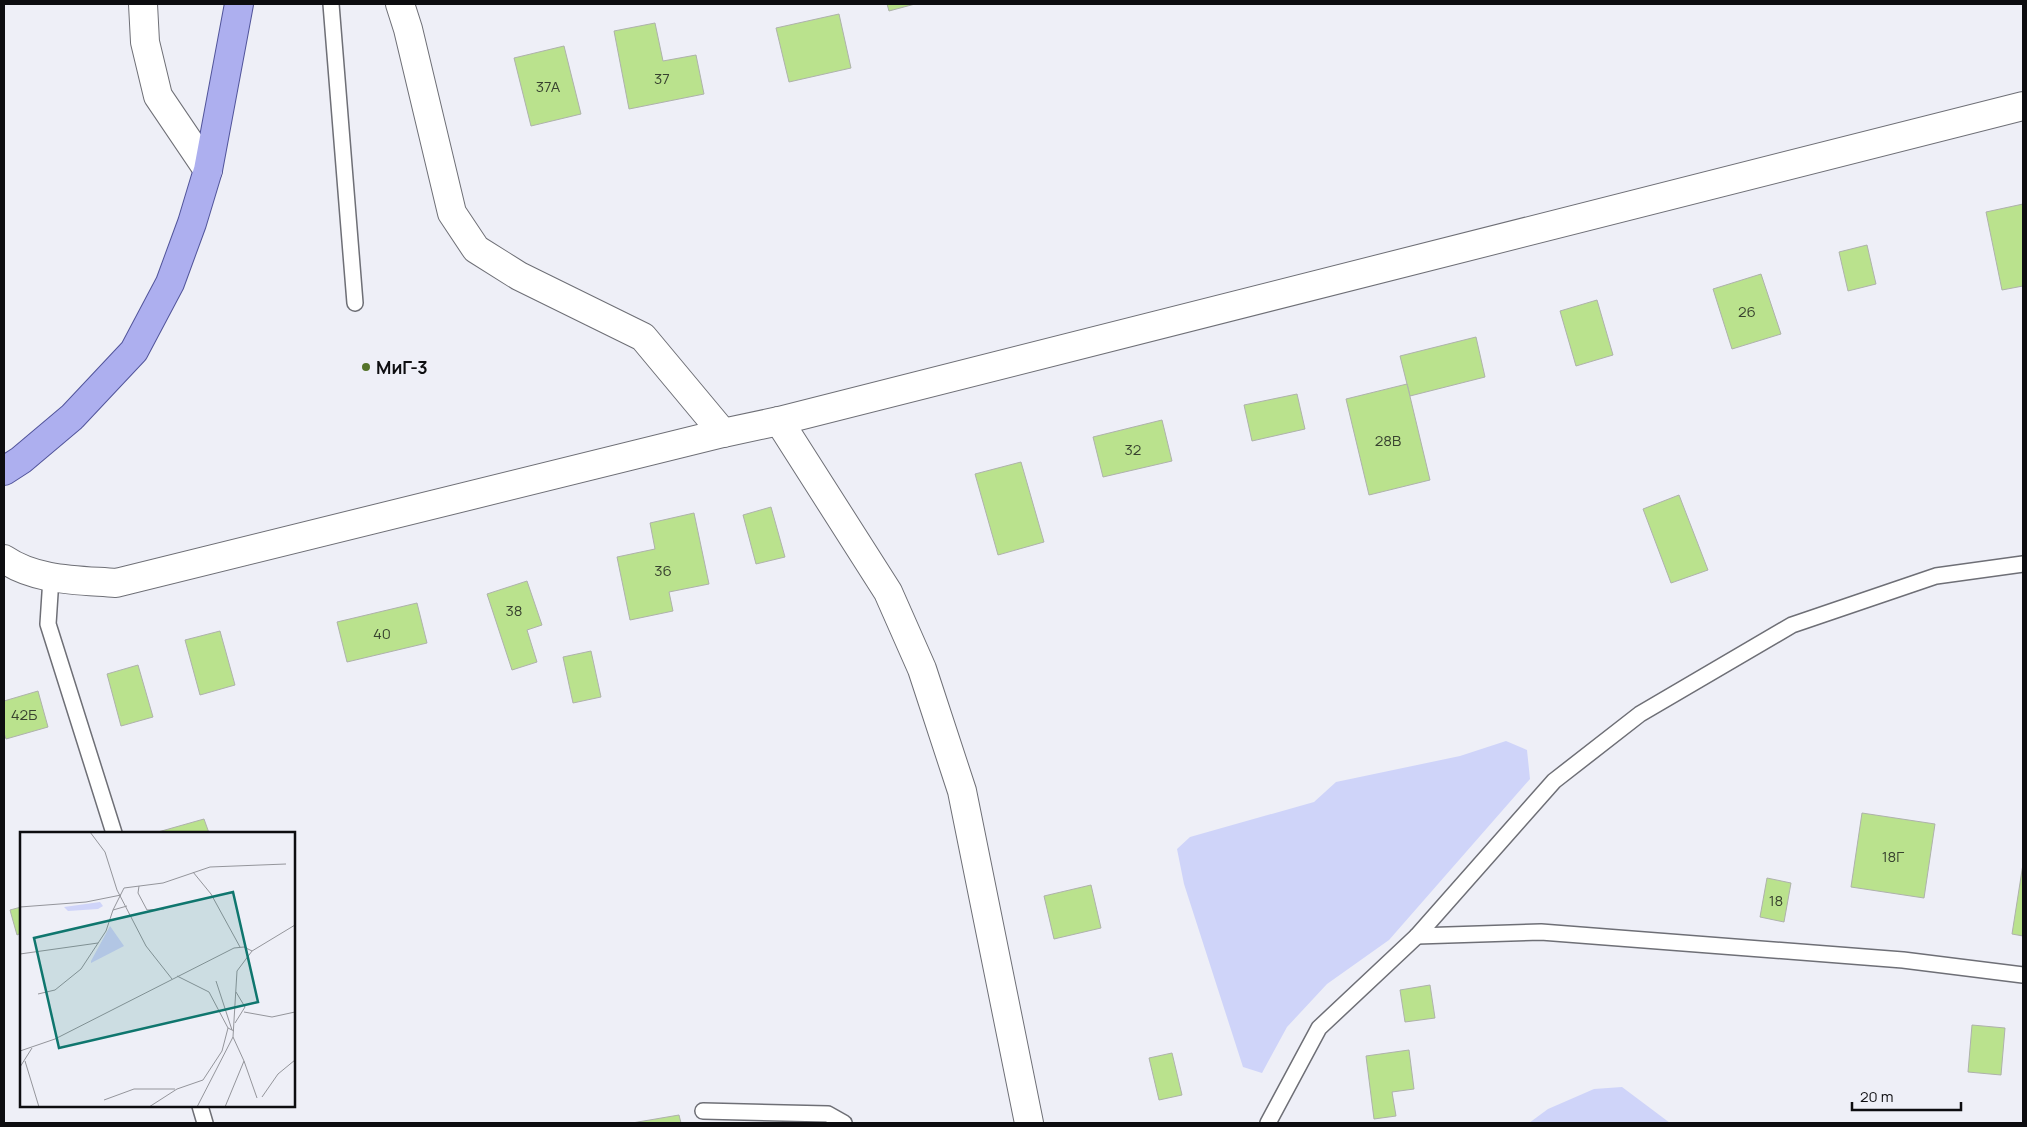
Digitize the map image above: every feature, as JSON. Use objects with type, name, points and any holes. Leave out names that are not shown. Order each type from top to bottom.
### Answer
[{"type":"main road","points":[[4,471],[21,460],[72,417],[134,351],[170,283],[192,223],[208,170],[239,4]]},
{"type":"street","points":[[143,4],[144,42],[158,96],[208,170]]},
{"type":"street","points":[[400,4],[408,29],[452,213],[476,249],[518,276],[643,337],[723,433]]},
{"type":"street","points":[[4,559],[13,565],[51,578],[116,583],[723,433],[779,421],[2023,106]]},
{"type":"street","points":[[779,421],[888,592],[922,669],[962,791],[1029,1123]]},
{"type":"lane","points":[[331,4],[355,303]]},
{"type":"lane","points":[[1268,1123],[1319,1028],[1417,936],[1554,781],[1640,714],[1792,625],[1936,576],[2023,564]]},
{"type":"lane","points":[[51,578],[48,624],[114,832]]},
{"type":"lane","points":[[1417,936],[1541,932],[1903,960],[2023,975]]},
{"type":"lane","points":[[200,1107],[205,1123]]},
{"type":"lane","points":[[703,1111],[828,1114],[844,1123]]},
{"type":"shaded area","points":[[1506,741],[1527,750],[1530,779],[1389,940],[1327,984],[1287,1027],[1262,1073],[1243,1067],[1184,884],[1177,849],[1190,837],[1314,802],[1336,782],[1460,756]]},
{"type":"shaded area","points":[[1622,1087],[1670,1123],[1529,1123],[1548,1109],[1594,1089]]},
{"type":"building","points":[[887,4],[915,4],[889,11]]},
{"type":"building","points":[[839,14],[851,68],[789,82],[776,28]]},
{"type":"building","points":[[655,23],[663,61],[696,55],[704,94],[629,109],[614,31]]},
{"type":"building","points":[[564,46],[581,114],[531,126],[514,58]]},
{"type":"building","points":[[2023,204],[2023,286],[2002,290],[1986,212]]},
{"type":"building","points":[[1867,245],[1876,284],[1848,291],[1839,252]]},
{"type":"building","points":[[1761,274],[1781,334],[1732,349],[1713,289]]},
{"type":"building","points":[[1597,300],[1613,355],[1576,366],[1560,311]]},
{"type":"building","points":[[1476,337],[1485,377],[1410,396],[1400,356]]},
{"type":"building","points":[[1407,384],[1430,480],[1369,495],[1346,399]]},
{"type":"building","points":[[1297,394],[1305,429],[1252,441],[1244,405]]},
{"type":"building","points":[[1162,420],[1172,461],[1103,477],[1093,437]]},
{"type":"building","points":[[1021,462],[1044,542],[998,555],[975,474]]},
{"type":"building","points":[[1679,495],[1708,570],[1671,583],[1643,509]]},
{"type":"building","points":[[771,507],[785,557],[756,564],[743,515]]},
{"type":"building","points":[[694,513],[709,584],[669,592],[673,611],[630,620],[617,557],[655,549],[650,523]]},
{"type":"building","points":[[527,581],[542,625],[527,630],[537,662],[512,670],[487,594]]},
{"type":"building","points":[[417,603],[427,643],[347,662],[337,622]]},
{"type":"building","points":[[220,631],[235,685],[200,695],[185,640]]},
{"type":"building","points":[[591,651],[601,697],[573,703],[563,657]]},
{"type":"building","points":[[138,665],[153,717],[121,726],[107,674]]},
{"type":"building","points":[[38,691],[48,727],[6,739],[4,733],[4,701]]},
{"type":"building","points":[[1862,813],[1935,824],[1924,898],[1851,887]]},
{"type":"building","points":[[204,819],[209,832],[158,832]]},
{"type":"building","points":[[2023,864],[2023,936],[2012,934]]},
{"type":"building","points":[[1767,878],[1791,883],[1784,922],[1760,917]]},
{"type":"building","points":[[1091,885],[1101,928],[1054,939],[1044,896]]},
{"type":"building","points":[[20,907],[20,934],[17,935],[10,910]]},
{"type":"building","points":[[1430,985],[1435,1018],[1405,1022],[1400,990]]},
{"type":"building","points":[[1972,1025],[2005,1028],[2001,1075],[1968,1072]]},
{"type":"building","points":[[1409,1050],[1414,1089],[1392,1092],[1396,1116],[1374,1119],[1366,1056]]},
{"type":"building","points":[[1172,1053],[1182,1095],[1159,1100],[1149,1058]]},
{"type":"building","points":[[679,1115],[681,1123],[632,1123]]},
{"type":"place","name":"МиГ-3","points":[[366,367]]}]
